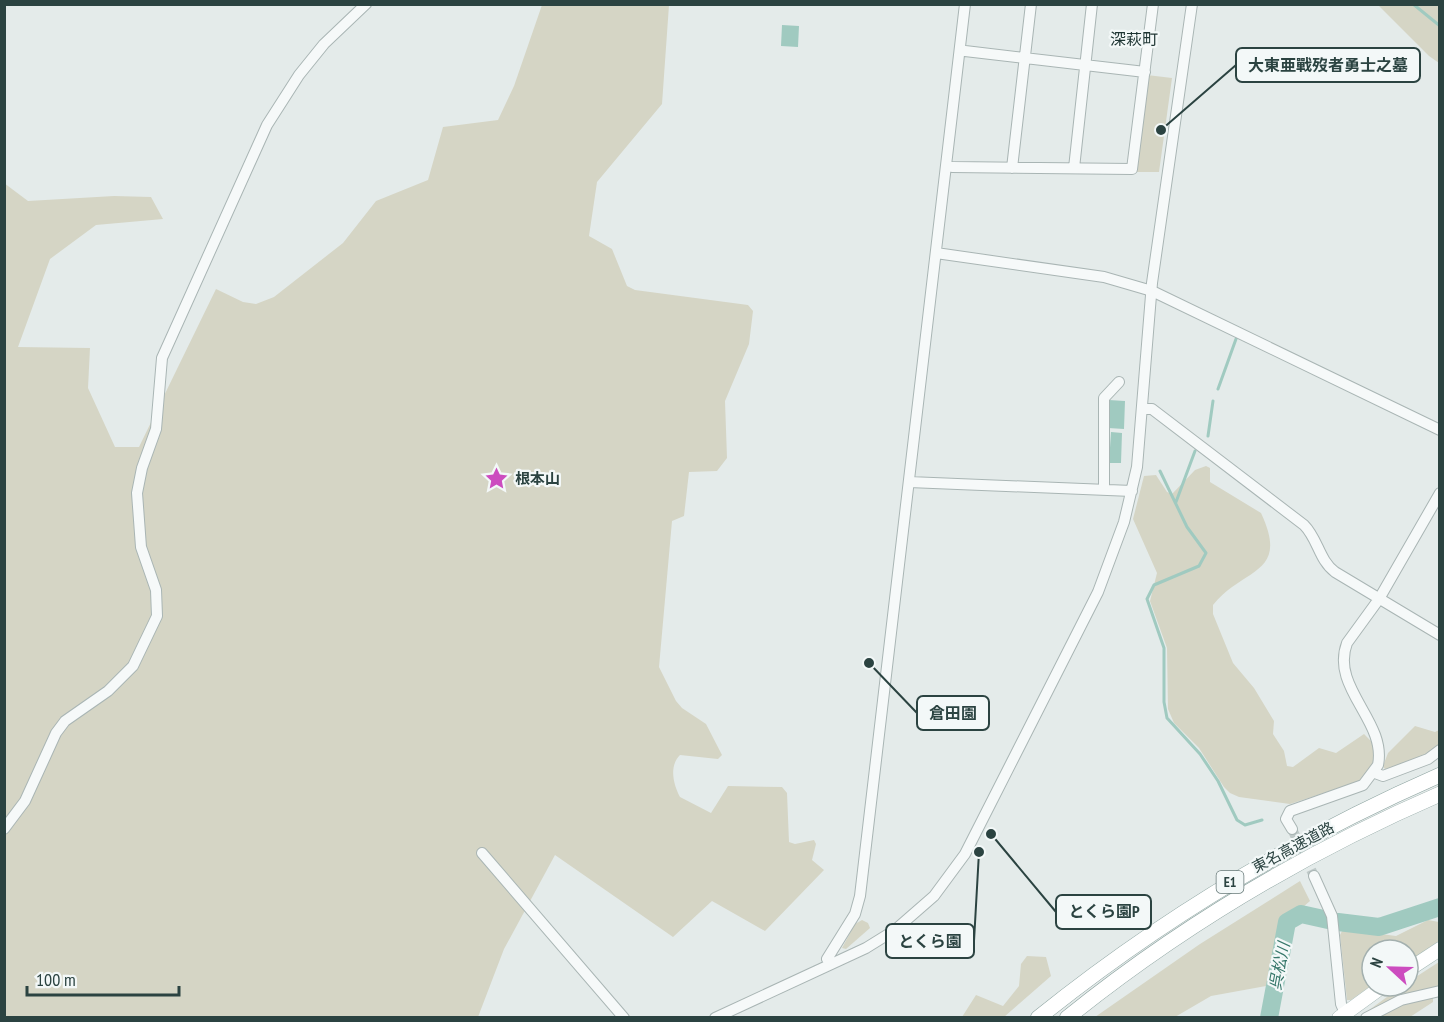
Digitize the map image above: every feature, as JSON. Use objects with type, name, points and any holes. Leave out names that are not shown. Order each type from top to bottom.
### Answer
[{"type":"highway","name":"東名高速道路","points":[[1038,1017],[1154,931],[1217,890],[1327,828],[1440,775]]},
{"type":"highway","name":"東名高速道路","points":[[1067,1017],[1164,946],[1269,880],[1334,844],[1440,795]]},
{"type":"main road","points":[[1420,962],[1440,950]]},
{"type":"main road","points":[[1343,1016],[1367,998]]},
{"type":"street","points":[[4,830],[25,801],[56,733],[65,721],[108,691],[133,666],[157,616],[156,590],[141,547],[137,493],[142,468],[156,429],[162,358],[267,125],[299,75],[324,44],[366,4]]},
{"type":"street","points":[[830,964],[827,959],[855,914],[860,896],[965,4]]},
{"type":"street","points":[[1012,168],[1031,4]]},
{"type":"street","points":[[1074,168],[1092,4]]},
{"type":"street","points":[[952,167],[1132,169],[1153,4]]},
{"type":"street","points":[[715,1017],[881,939],[909,919],[934,896],[960,862],[1101,584],[1119,540],[1132,491],[1152,291],[1192,4]]},
{"type":"street","points":[[966,51],[1145,72]]},
{"type":"street","points":[[936,253],[1104,277],[1152,291],[1440,430]]},
{"type":"street","points":[[1104,488],[1104,398],[1119,382]]},
{"type":"street","points":[[1142,409],[1152,409],[1304,525],[1330,568],[1440,635]]},
{"type":"street","points":[[909,482],[1104,488],[1132,491]]},
{"type":"street","points":[[1292,829],[1286,819],[1290,811],[1363,785],[1375,773],[1379,749],[1346,678],[1342,660],[1347,643],[1378,599],[1440,493]]},
{"type":"street","points":[[1375,773],[1383,776],[1439,752]]},
{"type":"street","points":[[482,853],[554,939],[624,1017]]},
{"type":"street","points":[[1314,876],[1332,916],[1343,1016]]},
{"type":"street","points":[[1366,1017],[1401,1000],[1440,991]]},
{"type":"shaded area","points":[[542,5],[669,5],[662,104],[597,182],[589,236],[612,249],[627,286],[635,290],[748,305],[753,311],[749,344],[725,401],[727,458],[717,471],[689,472],[684,516],[672,521],[659,667],[676,701],[682,708],[706,724],[722,755],[718,759],[680,755],[674,764],[674,781],[680,797],[711,813],[728,786],[782,787],[787,793],[789,842],[795,844],[814,840],[816,844],[812,860],[824,870],[765,931],[712,901],[673,937],[555,855],[504,949],[478,1017],[5,1017],[4,183],[28,201],[114,196],[151,197],[163,219],[96,225],[50,259],[18,347],[90,348],[88,388],[115,447],[139,447],[216,289],[243,302],[256,304],[274,297],[343,243],[376,201],[428,180],[443,127],[498,120],[514,86]]},
{"type":"shaded area","points":[[1378,5],[1439,5],[1439,63],[1429,56]]},
{"type":"shaded area","points":[[782,25],[799,26],[798,47],[781,46]]},
{"type":"shaded area","points":[[1147,75],[1172,78],[1159,172],[1135,172]]},
{"type":"shaded area","points":[[1109,400],[1125,401],[1124,429],[1108,428]]},
{"type":"shaded area","points":[[1111,432],[1122,433],[1121,463],[1109,463]]},
{"type":"shaded area","points":[[1206,466],[1210,468],[1210,482],[1261,513],[1269,533],[1270,548],[1267,559],[1260,568],[1225,593],[1213,605],[1213,614],[1233,663],[1254,688],[1274,721],[1273,734],[1284,751],[1287,766],[1293,767],[1319,748],[1336,753],[1364,734],[1373,743],[1374,764],[1361,781],[1290,804],[1239,797],[1224,787],[1199,748],[1174,723],[1168,709],[1167,648],[1150,601],[1157,573],[1133,519],[1144,476],[1156,475],[1167,492],[1172,494],[1195,470]]},
{"type":"shaded area","points":[[1415,726],[1435,732],[1439,730],[1439,744],[1431,752],[1386,771],[1383,766],[1388,753]]},
{"type":"shaded area","points":[[1300,881],[1310,901],[1282,925],[1266,986],[1211,996],[1175,1017],[1095,1017],[1200,944]]},
{"type":"shaded area","points":[[862,920],[868,923],[870,928],[846,949],[842,948],[855,924]]},
{"type":"shaded area","points":[[1428,920],[1439,922],[1439,941],[1420,954],[1420,938],[1360,938],[1360,994],[1347,1000],[1340,935],[1343,929],[1396,936]]},
{"type":"shaded area","points":[[1027,956],[1046,957],[1051,976],[1004,1017],[962,1017],[976,995],[1003,1006],[1019,986],[1021,964]]},
{"type":"shaded area","points":[[1439,962],[1439,986],[1420,993],[1420,974]]},
{"type":"shaded area","points":[[1433,997],[1433,1002],[1410,1017],[1374,1018],[1394,1007]]},
{"type":"shaded area","points":[[1386,998],[1406,998],[1365,1013]]},
{"type":"waterway","points":[[1413,4],[1440,26]]},
{"type":"waterway","points":[[1218,389],[1236,339]]},
{"type":"waterway","points":[[1208,436],[1213,401]]},
{"type":"waterway","points":[[1176,502],[1195,451]]},
{"type":"waterway","points":[[1160,471],[1187,527],[1206,553],[1199,566],[1154,585],[1147,599],[1164,648],[1164,702],[1167,718],[1200,754],[1218,781],[1237,820],[1245,825],[1262,820]]},
{"type":"waterway","name":"呉松川","points":[[1338,922],[1379,927],[1440,907]]},
{"type":"waterway","name":"呉松川","points":[[1269,1018],[1287,922],[1301,914],[1328,920]]},
{"type":"tunnel","points":[[1292,829],[1314,876]]},
{"type":"place","name":"大東亜戰歿者勇士之墓","points":[[1161,130]]},
{"type":"place","name":"根本山","points":[[497,478]]},
{"type":"place","name":"倉田園","points":[[869,663]]},
{"type":"place","name":"とくら園P","points":[[991,834]]},
{"type":"place","name":"とくら園","points":[[979,852]]},
{"type":"district","name":"深萩町","points":[[1134,39]]}]
